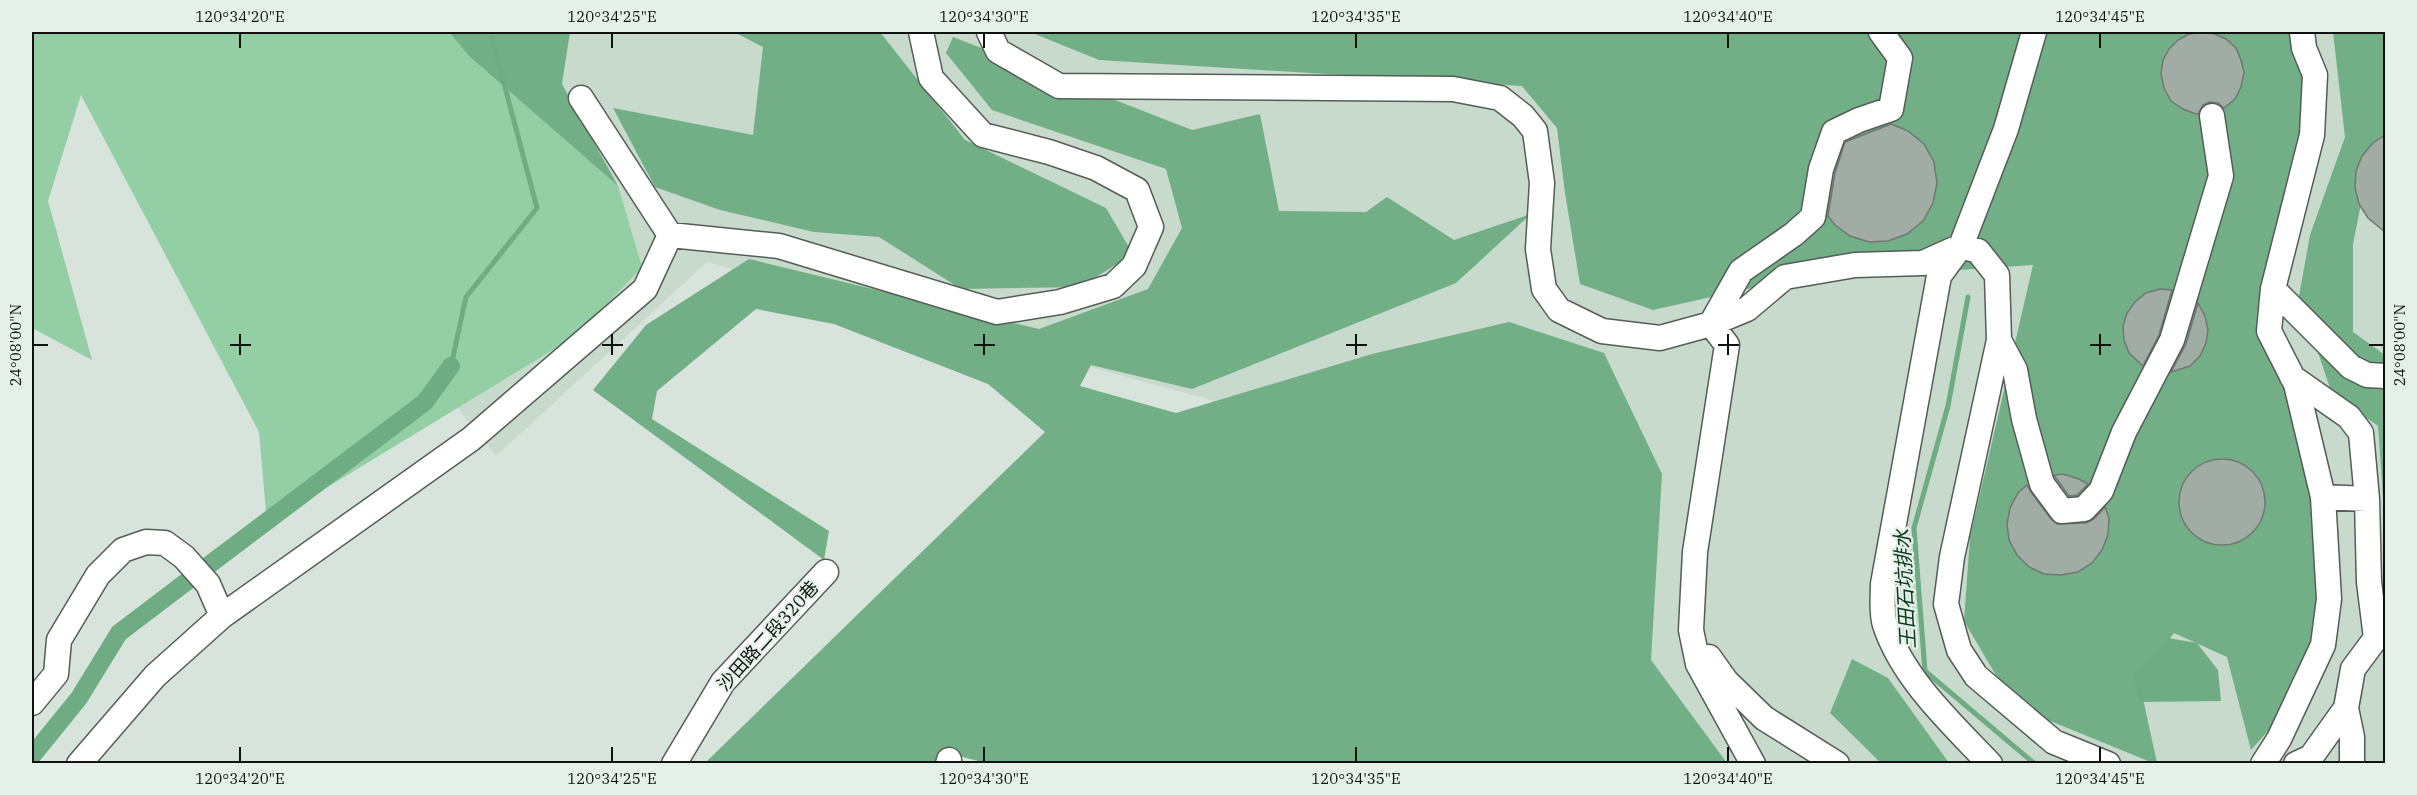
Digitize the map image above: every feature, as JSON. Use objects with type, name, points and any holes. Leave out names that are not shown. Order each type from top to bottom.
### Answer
[{"type":"street","points":[[670,235],[779,246],[996,312],[1060,302],[1113,286],[1134,266],[1150,227],[1137,190],[1096,168],[1049,152],[983,135],[931,78],[921,32]]},
{"type":"street","points":[[989,32],[998,51],[1059,86],[1453,89],[1500,98],[1523,116],[1535,131],[1542,183],[1538,249],[1544,289],[1559,310],[1602,331],[1660,338],[1711,324],[1747,309],[1785,278],[1855,266],[1923,263],[1961,246],[1978,251],[1997,275],[1999,340],[1952,557],[1946,604],[1959,650],[1976,676],[2054,742],[2108,764]]},
{"type":"street","points":[[1711,324],[1741,271],[1794,234],[1813,217],[1821,169],[1834,132],[1891,109],[1900,58],[1881,32]]},
{"type":"street","points":[[1990,764],[1941,714],[1909,674],[1885,624],[1882,584],[1939,276],[1961,246],[2006,129],[2034,32]]},
{"type":"street","points":[[2263,764],[2279,739],[2323,645],[2329,599],[2323,497],[2296,384],[2269,331],[2273,289],[2312,135],[2315,75],[2304,48],[2302,32]]},
{"type":"street","points":[[581,98],[670,235]]},
{"type":"street","points":[[1999,340],[2015,370],[2024,419],[2042,484],[2062,511],[2084,509],[2101,491],[2124,432],[2172,340],[2221,176],[2212,116]]},
{"type":"street","points":[[79,764],[155,676],[222,616],[471,439],[645,289],[670,235]]},
{"type":"street","points":[[2273,289],[2351,367],[2367,375],[2385,376]]},
{"type":"street","points":[[1711,324],[1727,345],[1695,552],[1691,630],[1698,664],[1753,764]]},
{"type":"street","points":[[2292,377],[2349,417],[2361,433],[2367,499],[2369,582],[2381,638],[2353,669],[2346,708],[2352,737],[2352,764]]},
{"type":"street","points":[[2323,497],[2367,499]]},
{"type":"street","points":[[32,703],[56,674],[59,640],[98,574],[123,550],[146,542],[165,543],[184,557],[208,584],[222,616]]},
{"type":"street","name":"沙田路二段320巷","points":[[674,764],[723,682],[826,572]]},
{"type":"street","points":[[1691,630],[1726,681],[1764,718],[1837,764]]},
{"type":"street","points":[[2296,764],[2311,757],[2346,708]]},
{"type":"shaded area","points":[[32,32],[449,32],[469,56],[618,186],[642,267],[579,334],[267,524],[259,432],[81,95],[48,201],[92,360],[32,328]]},
{"type":"shaded area","points":[[155,32],[2385,32],[2385,763],[1628,763],[1408,454],[707,262],[496,456]]},
{"type":"shaded area","points":[[449,32],[570,32],[562,84],[618,186],[469,56]]},
{"type":"shaded area","points":[[734,32],[880,32],[965,140],[1106,208],[1133,254],[1080,287],[961,289],[879,237],[814,232],[720,210],[655,187],[613,108],[753,135],[763,47]]},
{"type":"shaded area","points":[[1030,32],[2301,32],[2309,123],[2264,314],[2293,348],[2322,474],[2326,607],[2302,693],[2251,750],[2227,657],[2174,633],[2139,680],[2157,763],[2014,706],[1964,621],[1970,537],[2033,265],[1778,282],[1653,310],[1580,284],[1557,128],[1522,86],[1099,60]]},
{"type":"shaded area","points":[[2333,32],[2385,32],[2385,132],[2371,153],[2353,244],[2353,332],[2385,355],[2385,526],[2378,426],[2332,394],[2299,296],[2310,235],[2345,137]]},
{"type":"shaded area","points":[[953,37],[1192,130],[1260,114],[1279,211],[1366,212],[1387,197],[1454,240],[1531,214],[1456,283],[1192,389],[1091,365],[1080,386],[1176,413],[1372,354],[1509,322],[1604,353],[1662,474],[1651,660],[1727,763],[990,764],[955,755],[948,764],[705,763],[1045,432],[988,384],[834,324],[756,309],[657,391],[652,419],[829,531],[824,560],[593,390],[646,325],[749,259],[1039,329],[1148,289],[1182,228],[1166,169],[992,110],[946,53]]},
{"type":"shaded area","points":[[2168,638],[2197,643],[2218,670],[2221,701],[2140,702],[2132,674]]},
{"type":"shaded area","points":[[1852,659],[1888,678],[1949,763],[1881,763],[1830,713]]},
{"type":"building","points":[[2202,32],[2226,39],[2236,48],[2244,72],[2241,87],[2235,99],[2224,108],[2218,103],[2209,102],[2203,105],[2196,114],[2171,101],[2164,88],[2161,74],[2163,60],[2169,49],[2189,34]]},
{"type":"building","points":[[1891,124],[1908,131],[1924,144],[1934,162],[1937,183],[1933,203],[1923,221],[1907,234],[1888,241],[1869,242],[1850,236],[1835,225],[1828,216],[1835,173],[1845,142]]},
{"type":"building","points":[[2385,135],[2385,232],[2368,218],[2359,204],[2355,188],[2356,171],[2362,156],[2373,143]]},
{"type":"building","points":[[2160,289],[2172,290],[2159,335],[2143,366],[2129,353],[2124,340],[2123,326],[2127,313],[2135,302],[2146,293]]},
{"type":"building","points":[[2198,303],[2205,316],[2208,330],[2206,343],[2200,356],[2190,366],[2171,372],[2186,344]]},
{"type":"building","points":[[2222,459],[2239,462],[2258,478],[2262,485],[2265,502],[2262,519],[2246,538],[2239,542],[2222,545],[2205,542],[2186,526],[2182,519],[2179,502],[2182,485],[2198,466],[2205,462]]},
{"type":"building","points":[[2063,474],[2088,484],[2077,495],[2069,496],[2054,475]]},
{"type":"building","points":[[2027,485],[2057,524],[2086,523],[2094,519],[2105,507],[2109,518],[2108,535],[2102,550],[2092,563],[2078,572],[2061,575],[2044,574],[2029,567],[2017,555],[2009,540],[2007,524],[2010,508],[2018,493]]},
{"type":"waterway","points":[[451,366],[466,297],[537,208],[492,38]]},
{"type":"waterway","name":"王田石坑排水","points":[[1968,297],[1948,406],[1914,528],[1925,671],[2035,764]]},
{"type":"waterway","points":[[205,568],[425,402],[451,366]]},
{"type":"waterway","points":[[32,756],[79,698],[119,633],[194,576]]}]
